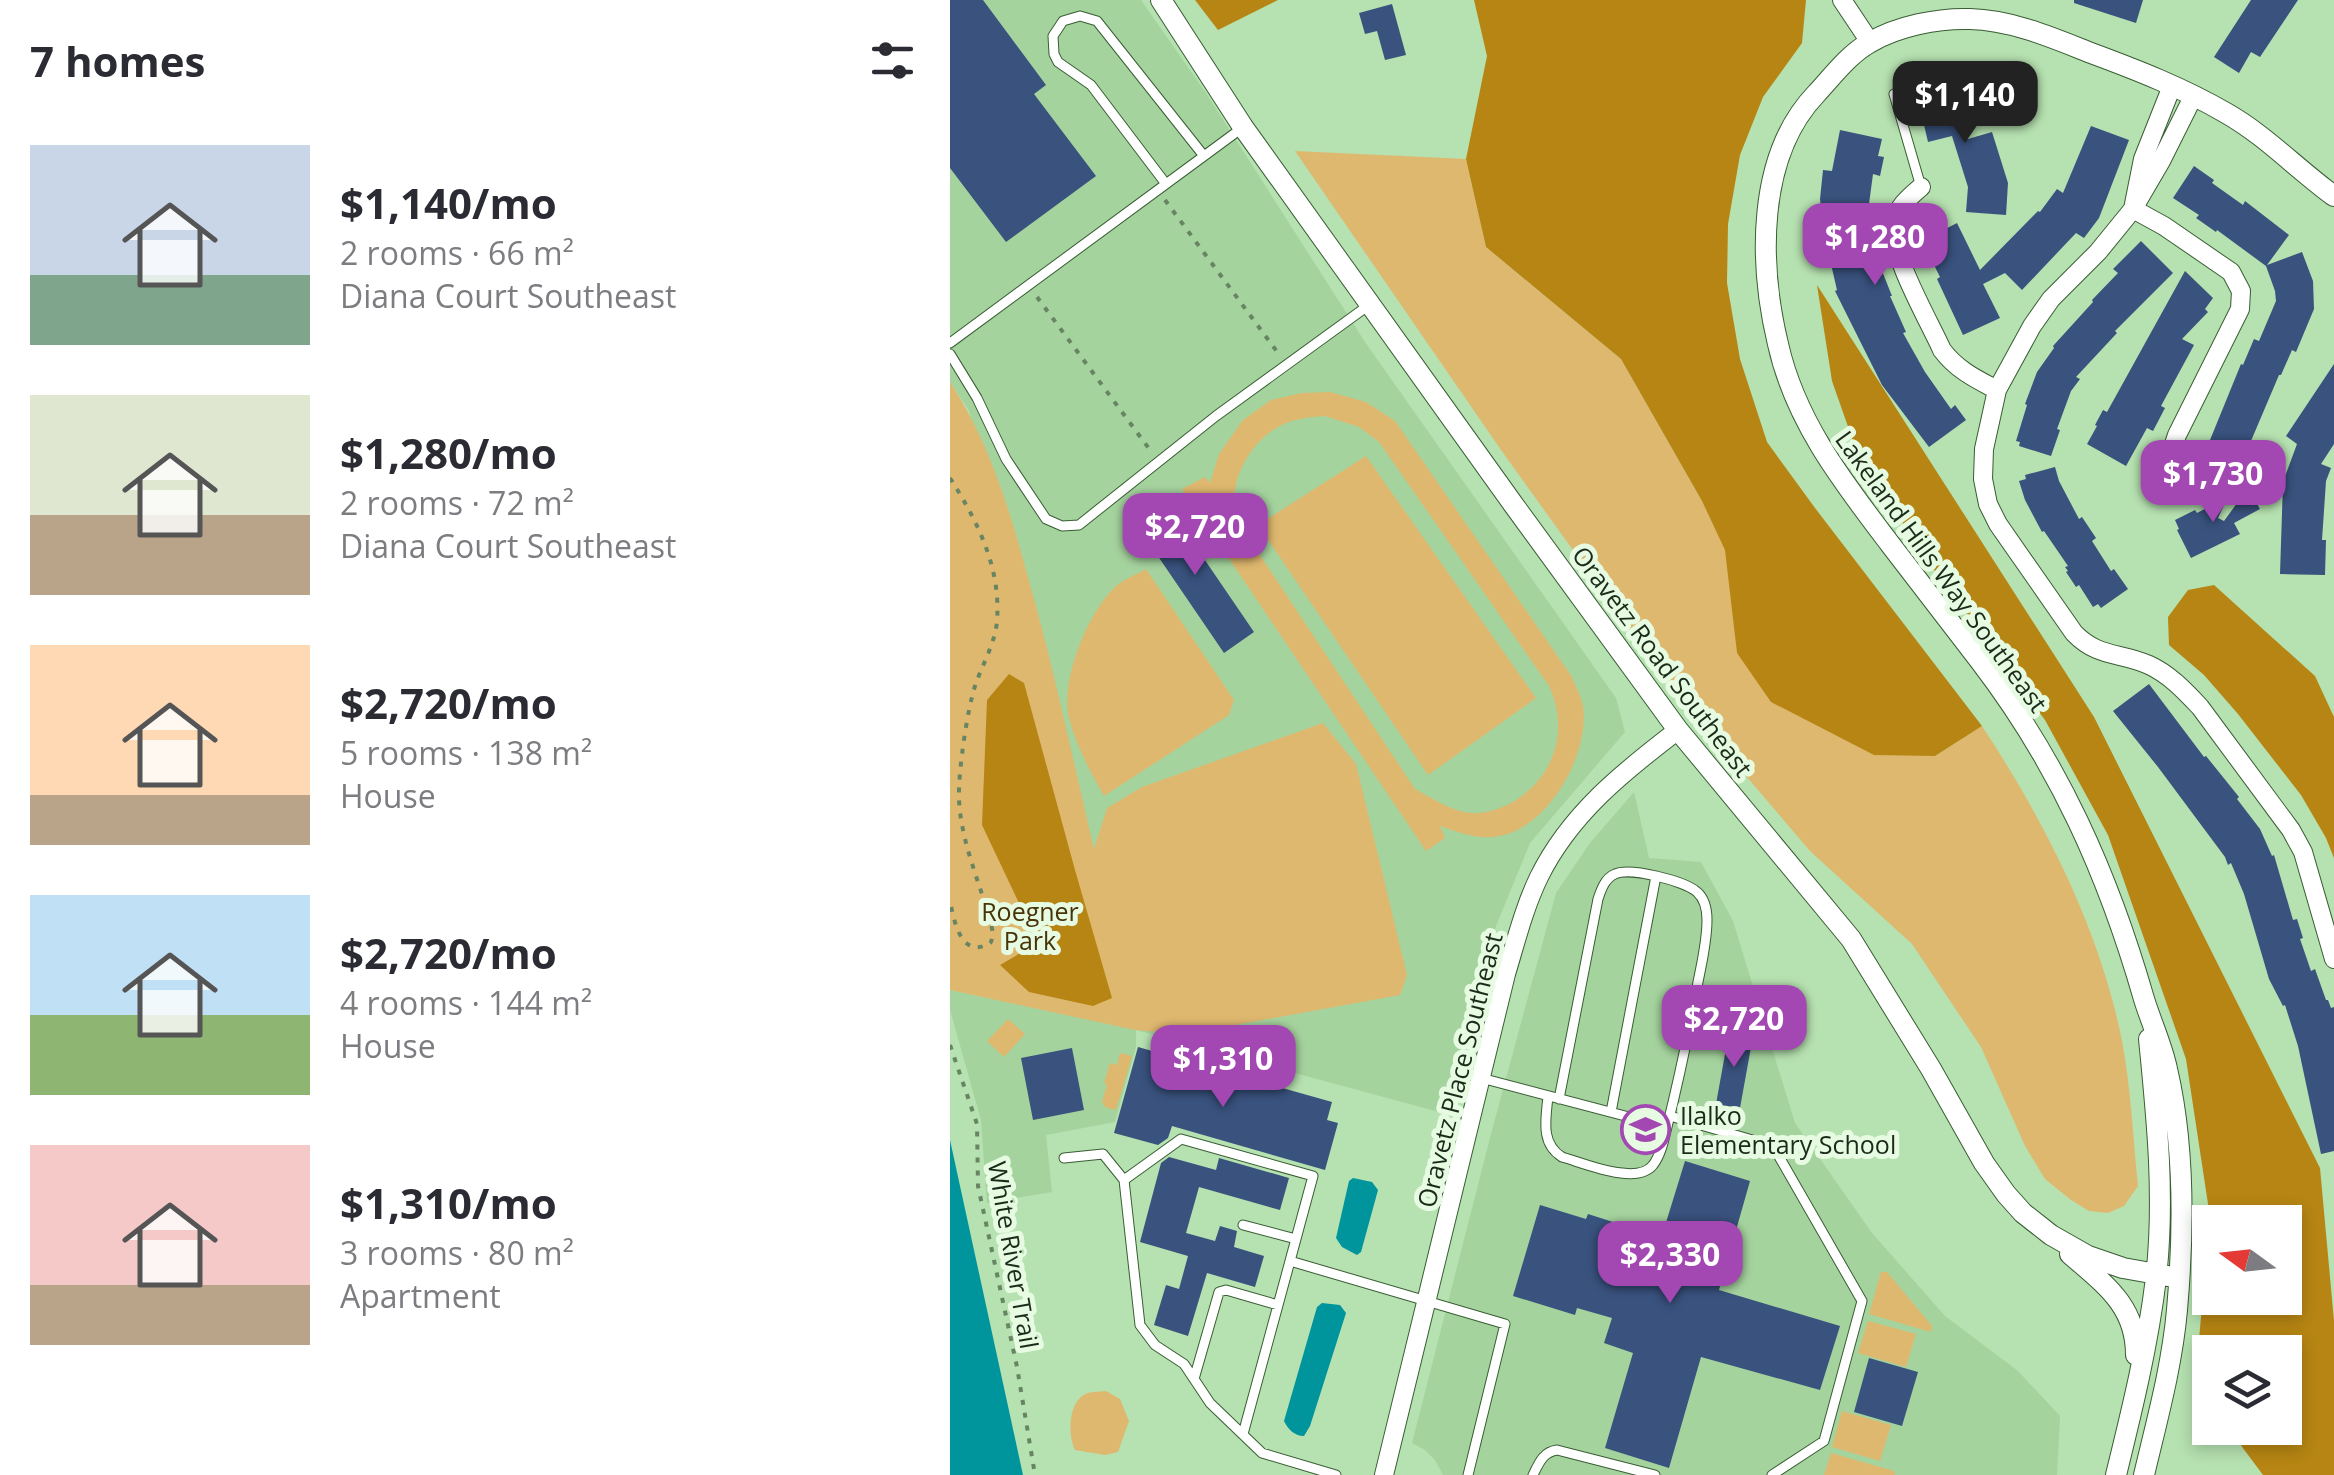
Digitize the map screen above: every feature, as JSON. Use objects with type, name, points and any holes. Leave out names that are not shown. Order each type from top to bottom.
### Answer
[{"type":"street","name":"Oravetz Road Southeast","points":[[1160,0],[1244,127],[1678,730],[1851,939],[2006,1194],[2052,1235],[2088,1256],[2123,1268],[2178,1278]]},
{"type":"street","points":[[1842,0],[1870,42]]},
{"type":"street","name":"Lakeland Hills Way Southeast","points":[[2144,1475],[2169,1366],[2178,1278],[2180,1200],[2176,1127],[2167,1067],[2116,907],[2088,838],[2051,768],[1996,682],[1846,486],[1805,422],[1778,347],[1766,274],[1767,206],[1783,146],[1803,107],[1853,54],[1870,42],[1910,26],[1969,19],[2008,24],[2059,41],[2226,112],[2334,196]]},
{"type":"street","points":[[2133,210],[2143,159],[2172,86]]},
{"type":"street","points":[[2193,97],[2162,162],[2133,210],[2051,299],[2032,326],[1997,390],[1984,449],[1983,479],[1988,504],[1998,524],[2074,633],[2095,650],[2158,669],[2186,692],[2291,830],[2303,852],[2334,959]]},
{"type":"street","points":[[1920,188],[1901,205],[1894,222],[1894,245],[1942,350],[1965,373],[1997,390]]},
{"type":"street","points":[[2133,210],[2164,226],[2231,272],[2241,291],[2240,309],[2176,435],[2171,453],[2175,474]]},
{"type":"street","name":"Oravetz Place Southeast","points":[[1384,1475],[1506,974],[1526,908],[1551,855],[1594,799],[1678,730]]},
{"type":"street","name":"Lakeland Hills Way Southeast","points":[[2116,1475],[2140,1374],[2156,1275],[2160,1219],[2156,1110],[2145,1002]]},
{"type":"street","points":[[2023,1213],[2108,1288],[2128,1313],[2136,1350],[2124,1441]]},
{"type":"lane","points":[[1162,187],[1091,86],[1058,62],[1052,45],[1063,22],[1080,16],[1097,21],[1204,156]]},
{"type":"lane","points":[[1894,94],[1920,188]]},
{"type":"lane","points":[[950,343],[1244,127]]},
{"type":"lane","points":[[950,354],[978,398],[1006,459],[1046,519],[1062,526],[1079,525],[1371,303]]},
{"type":"lane","points":[[1627,872],[1656,876],[1697,891],[1706,903],[1708,918],[1688,1036],[1659,1155],[1652,1168],[1628,1175],[1562,1157],[1553,1151],[1545,1130],[1604,883],[1613,874],[1627,872]]},
{"type":"lane","points":[[1611,1112],[1656,876]]},
{"type":"lane","points":[[1481,1078],[1611,1112],[1773,1146],[1862,1300],[1824,1442],[1772,1475]]},
{"type":"lane","points":[[1124,1180],[1181,1139],[1313,1176],[1243,1434]]},
{"type":"lane","points":[[1064,1158],[1103,1154],[1124,1180],[1140,1325],[1155,1345],[1184,1364],[1210,1403],[1262,1453],[1336,1475]]},
{"type":"lane","points":[[1242,1225],[1296,1240]]},
{"type":"lane","points":[[1290,1261],[1505,1324],[1468,1475]]},
{"type":"lane","points":[[1194,1379],[1219,1292],[1226,1290],[1278,1305]]},
{"type":"lane","points":[[1532,1475],[1548,1451],[1557,1450],[1656,1475]]},
{"type":"path","points":[[1162,187],[1288,364]]},
{"type":"path","points":[[1028,285],[1159,462]]},
{"type":"path","points":[[950,478],[979,525],[996,601],[997,622],[968,718],[959,801],[970,859],[993,933],[988,945],[967,944],[959,934],[950,902]]},
{"type":"path","name":"White River Trail","points":[[950,1045],[977,1124],[978,1186],[1036,1475]]},
{"type":"shaded area","points":[[950,0],[1141,0],[1206,93],[1365,342],[1616,698],[1625,732],[1530,843],[1492,936],[1450,1115],[1136,1030],[1136,1047],[1115,1122],[1046,1135],[1052,1192],[987,1203],[981,1120],[950,1010],[950,990],[1134,1029],[969,411],[950,382]]},
{"type":"shaded area","name":"Ilalko Elementary School","points":[[1634,792],[1649,858],[1701,862],[1733,921],[1795,1123],[1872,1233],[1945,1316],[2018,1371],[2060,1416],[2057,1475],[1443,1475],[1435,1460],[1412,1443],[1556,893],[1590,843]]},
{"type":"green space","points":[[1195,0],[1278,0],[1218,30]]},
{"type":"green space","points":[[1474,0],[1806,0],[1802,43],[1763,97],[1740,155],[1728,224],[1727,283],[1740,359],[1767,442],[1982,726],[1935,756],[1874,755],[1771,702],[1737,653],[1725,550],[1702,501],[1621,359],[1486,247],[1466,159],[1487,56]]},
{"type":"green space","points":[[1295,151],[1466,159],[1486,247],[1621,359],[1702,501],[1726,550],[1737,653],[1935,756],[1982,726],[2048,837],[2100,958],[2128,1077],[2138,1186],[2124,1206],[2108,1213],[2089,1211],[2045,1179],[2025,1146],[1981,1047],[1912,944],[1810,851],[1677,695],[1501,450]]},
{"type":"green space","points":[[1817,285],[2094,717],[2320,1168],[2334,1321],[2334,1475],[2263,1475],[2241,1445],[2302,1445],[2302,1335],[2199,1335],[2201,1315],[2302,1315],[2302,1205],[2208,1205],[2186,1059],[2108,835],[2045,720],[1929,563],[1858,455],[1832,381]]},
{"type":"green space","name":"Roegner Park","points":[[950,382],[988,453],[1014,529],[1047,647],[1094,849],[1107,808],[1142,787],[1323,723],[1356,764],[1407,975],[1400,995],[1186,1034],[1135,1030],[950,990]]},
{"type":"green space","points":[[1330,392],[1366,402],[1395,421],[1572,677],[1582,703],[1583,725],[1573,766],[1550,803],[1518,830],[1484,837],[1440,826],[1445,838],[1426,851],[1182,489],[1205,477],[1210,483],[1219,454],[1243,420],[1271,400]],"holes":[[[1325,416],[1359,427],[1379,442],[1549,686],[1558,720],[1554,753],[1537,782],[1501,808],[1465,812],[1415,789],[1238,517],[1235,497],[1239,473],[1255,446],[1270,432],[1295,420]]]},
{"type":"green space","points":[[1366,456],[1536,698],[1428,775],[1258,525]]},
{"type":"green space","points":[[1146,569],[1234,700],[1229,715],[1104,796],[1072,728],[1068,686],[1085,631],[1103,600],[1120,583]]},
{"type":"green space","points":[[2214,585],[2315,676],[2334,717],[2334,858],[2301,795],[2204,675],[2169,645],[2168,617],[2188,590]]},
{"type":"green space","name":"Roegner Park","points":[[1009,674],[1024,683],[1112,998],[1093,1006],[1029,992],[1000,965],[1029,948],[1018,901],[982,825],[987,700]]},
{"type":"green space","points":[[1008,1019],[1025,1034],[1004,1057],[987,1041]]},
{"type":"green space","points":[[1120,1053],[1132,1056],[1116,1110],[1102,1102],[1110,1063],[1117,1065]]},
{"type":"green space","points":[[1881,1272],[1887,1272],[1932,1326],[1931,1332],[1869,1314]]},
{"type":"green space","points":[[1868,1321],[1916,1334],[1906,1367],[1858,1353]]},
{"type":"green space","points":[[1106,1391],[1120,1399],[1129,1421],[1118,1452],[1105,1455],[1075,1450],[1070,1430],[1077,1401],[1084,1394]]},
{"type":"green space","points":[[1842,1411],[1891,1425],[1880,1461],[1832,1447]]},
{"type":"green space","points":[[1831,1453],[1894,1471],[1895,1475],[1824,1475]]},
{"type":"water","points":[[950,1140],[1023,1475],[950,1475]]},
{"type":"water","points":[[1353,1178],[1372,1182],[1378,1190],[1357,1255],[1342,1247],[1336,1238],[1349,1181]]},
{"type":"water","points":[[1322,1303],[1340,1305],[1346,1313],[1310,1426],[1300,1436],[1284,1421],[1317,1307]]},
{"type":"building","points":[[950,0],[983,0],[1046,85],[1034,94],[1096,176],[1006,242],[950,168]]},
{"type":"building","points":[[2074,0],[2143,0],[2136,23]]},
{"type":"building","points":[[2251,0],[2298,0],[2260,57],[2251,52],[2239,73],[2214,57]]},
{"type":"building","points":[[1392,4],[1406,55],[1385,60],[1377,31],[1365,34],[1359,13]]},
{"type":"building","points":[[1951,75],[1968,139],[1992,132],[2008,183],[2006,215],[1966,212],[1968,187],[1952,136],[1928,142],[1914,82]]},
{"type":"building","points":[[2091,126],[2129,140],[2099,218],[2084,238],[2076,233],[2022,290],[2005,273],[1983,284],[2000,318],[1963,335],[1922,241],[1957,223],[1980,270],[2040,212],[2057,189],[2063,193]]},
{"type":"building","points":[[1840,130],[1882,139],[1878,156],[1884,157],[1880,176],[1873,174],[1869,204],[1865,204],[1878,273],[1882,271],[1906,332],[1903,333],[1925,372],[1951,409],[1955,405],[1966,420],[1929,447],[1882,385],[1835,291],[1820,199],[1823,170],[1832,171]]},
{"type":"building","points":[[2194,166],[2214,180],[2212,183],[2243,205],[2245,201],[2289,235],[2267,265],[2302,252],[2313,281],[2314,309],[2296,352],[2292,350],[2279,375],[2245,455],[2210,440],[2241,364],[2254,339],[2259,341],[2276,301],[2275,291],[2266,266],[2173,198]]},
{"type":"building","points":[[2141,241],[2173,273],[2076,377],[2080,379],[2071,391],[2051,456],[2019,446],[2016,441],[2025,404],[2037,372],[2053,346],[2118,273],[2113,269]]},
{"type":"building","points":[[2185,271],[2213,298],[2205,309],[2208,312],[2182,339],[2194,345],[2161,406],[2165,408],[2153,431],[2147,428],[2126,466],[2087,444]]},
{"type":"building","points":[[2334,364],[2334,444],[2321,464],[2331,468],[2326,481],[2322,540],[2326,540],[2325,575],[2280,574],[2283,482],[2297,444],[2286,436]]},
{"type":"building","points":[[2055,467],[2079,519],[2082,517],[2096,538],[2092,541],[2128,589],[2101,608],[2098,604],[2093,607],[2079,585],[2076,587],[2066,572],[2068,566],[2042,532],[2025,500],[2019,481],[2026,479],[2025,475]]},
{"type":"building","points":[[2248,488],[2260,509],[2234,523],[2240,534],[2191,558],[2175,520],[2228,497],[2218,518],[2224,521]]},
{"type":"building","points":[[1166,503],[1254,632],[1224,653],[1136,524]]},
{"type":"building","points":[[2149,684],[2239,797],[2274,855],[2311,971],[2315,969],[2326,1000],[2334,1007],[2334,1151],[2321,1154],[2298,1046],[2285,1005],[2269,979],[2231,863],[2228,865],[2113,711]]},
{"type":"building","points":[[1729,1032],[1753,1036],[1740,1108],[1716,1104]]},
{"type":"building","points":[[1138,1047],[1332,1102],[1327,1120],[1338,1123],[1325,1170],[1172,1126],[1168,1138],[1158,1145],[1114,1133]]},
{"type":"building","points":[[1072,1048],[1084,1110],[1033,1120],[1021,1058]]},
{"type":"building","points":[[1169,1157],[1216,1170],[1219,1158],[1289,1178],[1280,1210],[1199,1187],[1186,1233],[1215,1241],[1220,1226],[1237,1231],[1234,1247],[1264,1256],[1255,1287],[1207,1273],[1188,1336],[1154,1325],[1166,1285],[1179,1289],[1188,1256],[1140,1242],[1161,1163]]},
{"type":"building","points":[[1685,1161],[1750,1181],[1719,1290],[1840,1326],[1820,1390],[1701,1357],[1669,1468],[1605,1448],[1633,1353],[1604,1343],[1612,1318],[1577,1308],[1575,1315],[1513,1296],[1540,1205],[1586,1219],[1588,1214],[1613,1222],[1611,1227],[1660,1242]]},
{"type":"building","points":[[1869,1358],[1918,1372],[1902,1426],[1854,1412]]},
{"type":"place","name":"Ilalko Elementary School","points":[[1645,1129]]}]
